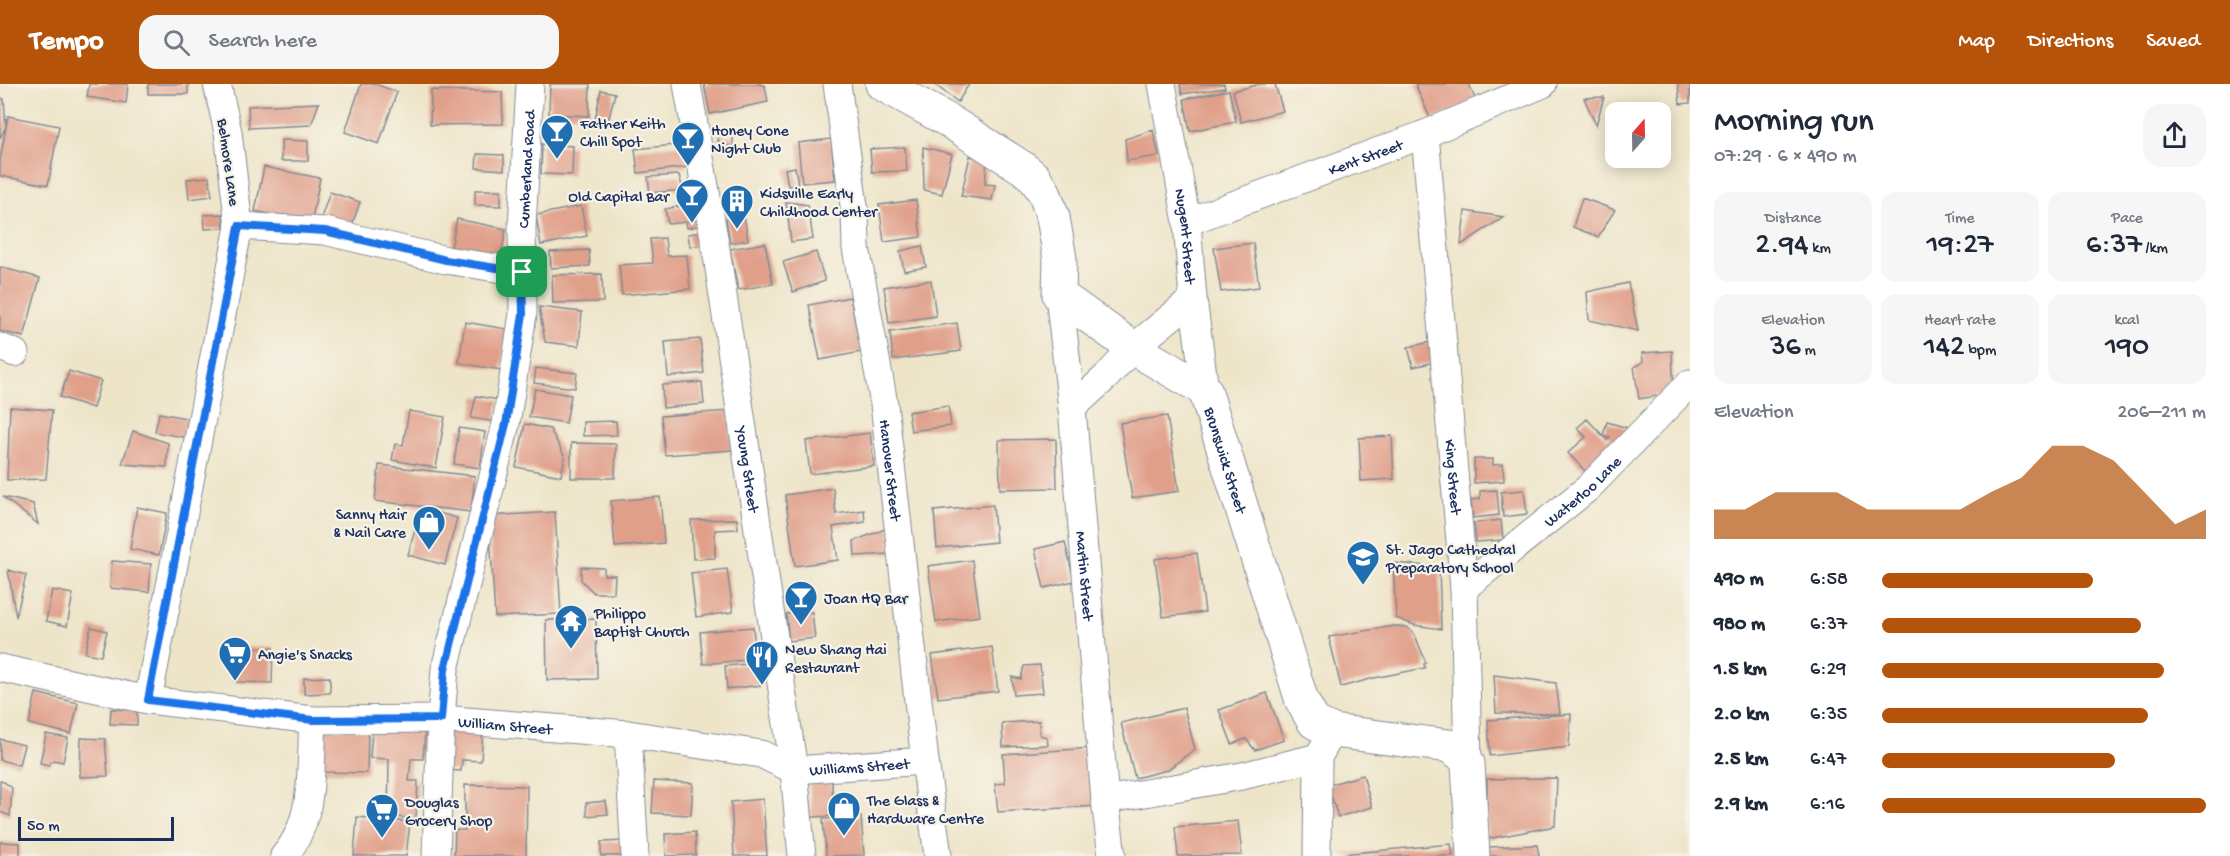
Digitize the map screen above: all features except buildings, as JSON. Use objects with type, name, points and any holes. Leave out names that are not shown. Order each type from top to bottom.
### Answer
[{"type":"main road","points":[[882,84],[949,121],[1034,177],[1044,192],[1053,217],[1060,259],[1059,295]]},
{"type":"main road","name":"Brunswick Street","points":[[1059,295],[1133,348],[1205,390],[1302,701],[1325,744],[1449,746],[1461,754],[1468,763]]},
{"type":"main road","name":"King Street","points":[[1468,763],[1473,856]]},
{"type":"street","name":"Belmore Lane","points":[[148,700],[239,226],[228,132],[217,84]]},
{"type":"street","name":"Cumberland Road","points":[[436,856],[445,669],[506,424],[523,314],[522,227],[530,84]]},
{"type":"street","name":"Young Street","points":[[687,84],[716,249],[794,770],[802,856]]},
{"type":"street","name":"Hanover Street","points":[[837,84],[855,213],[856,248],[884,405],[938,856]]},
{"type":"street","name":"Nugent Street","points":[[1162,84],[1187,222],[1193,299],[1205,390]]},
{"type":"street","name":"Kent Street","points":[[1187,222],[1425,134],[1543,84]]},
{"type":"street","name":"King Street","points":[[1425,134],[1464,588],[1468,763]]},
{"type":"street","points":[[239,226],[325,231],[446,260],[522,272]]},
{"type":"street","name":"Martin Street","points":[[1059,295],[1072,408],[1105,800],[1112,856]]},
{"type":"street","points":[[1072,408],[1133,348],[1193,299]]},
{"type":"street","name":"Waterloo Lane","points":[[1464,588],[1588,488],[1690,383]]},
{"type":"street","name":"William Street","points":[[0,668],[148,700],[313,720],[441,719],[628,734],[761,754],[794,770]]},
{"type":"street","points":[[284,856],[294,844],[307,813],[313,720]]},
{"type":"street","points":[[628,734],[635,856]]},
{"type":"street","points":[[1105,800],[1242,776],[1325,744],[1317,856]]},
{"type":"street","name":"Williams Street","points":[[794,770],[925,761]]},
{"type":"place","name":"Father Keith Chill Spot","points":[[557,160]]},
{"type":"place","name":"Honey Cone Night Club","points":[[688,167]]},
{"type":"place","name":"Old Capital Bar","points":[[692,224]]},
{"type":"place","name":"Kidsville Early Childhood Center","points":[[737,230]]},
{"type":"place","name":"Sanny Hair & Nail Care","points":[[429,551]]},
{"type":"place","name":"St. Jago Cathedral Preparatory School","points":[[1363,586]]},
{"type":"place","name":"Joan HQ Bar","points":[[801,626]]},
{"type":"place","name":"Philippo Baptist Church","points":[[571,650]]},
{"type":"place","name":"Angie's Snacks","points":[[235,682]]},
{"type":"place","name":"New Shang Hai Restaurant","points":[[762,686]]},
{"type":"place","name":"The Glass & Hardware Centre","points":[[844,837]]},
{"type":"place","name":"Douglas Grocery Shop","points":[[382,839]]},
{"type":"route","points":[[239,226],[325,231],[446,260],[522,272],[523,314],[506,424],[445,669],[441,719],[313,720],[148,700],[239,226]]}]
